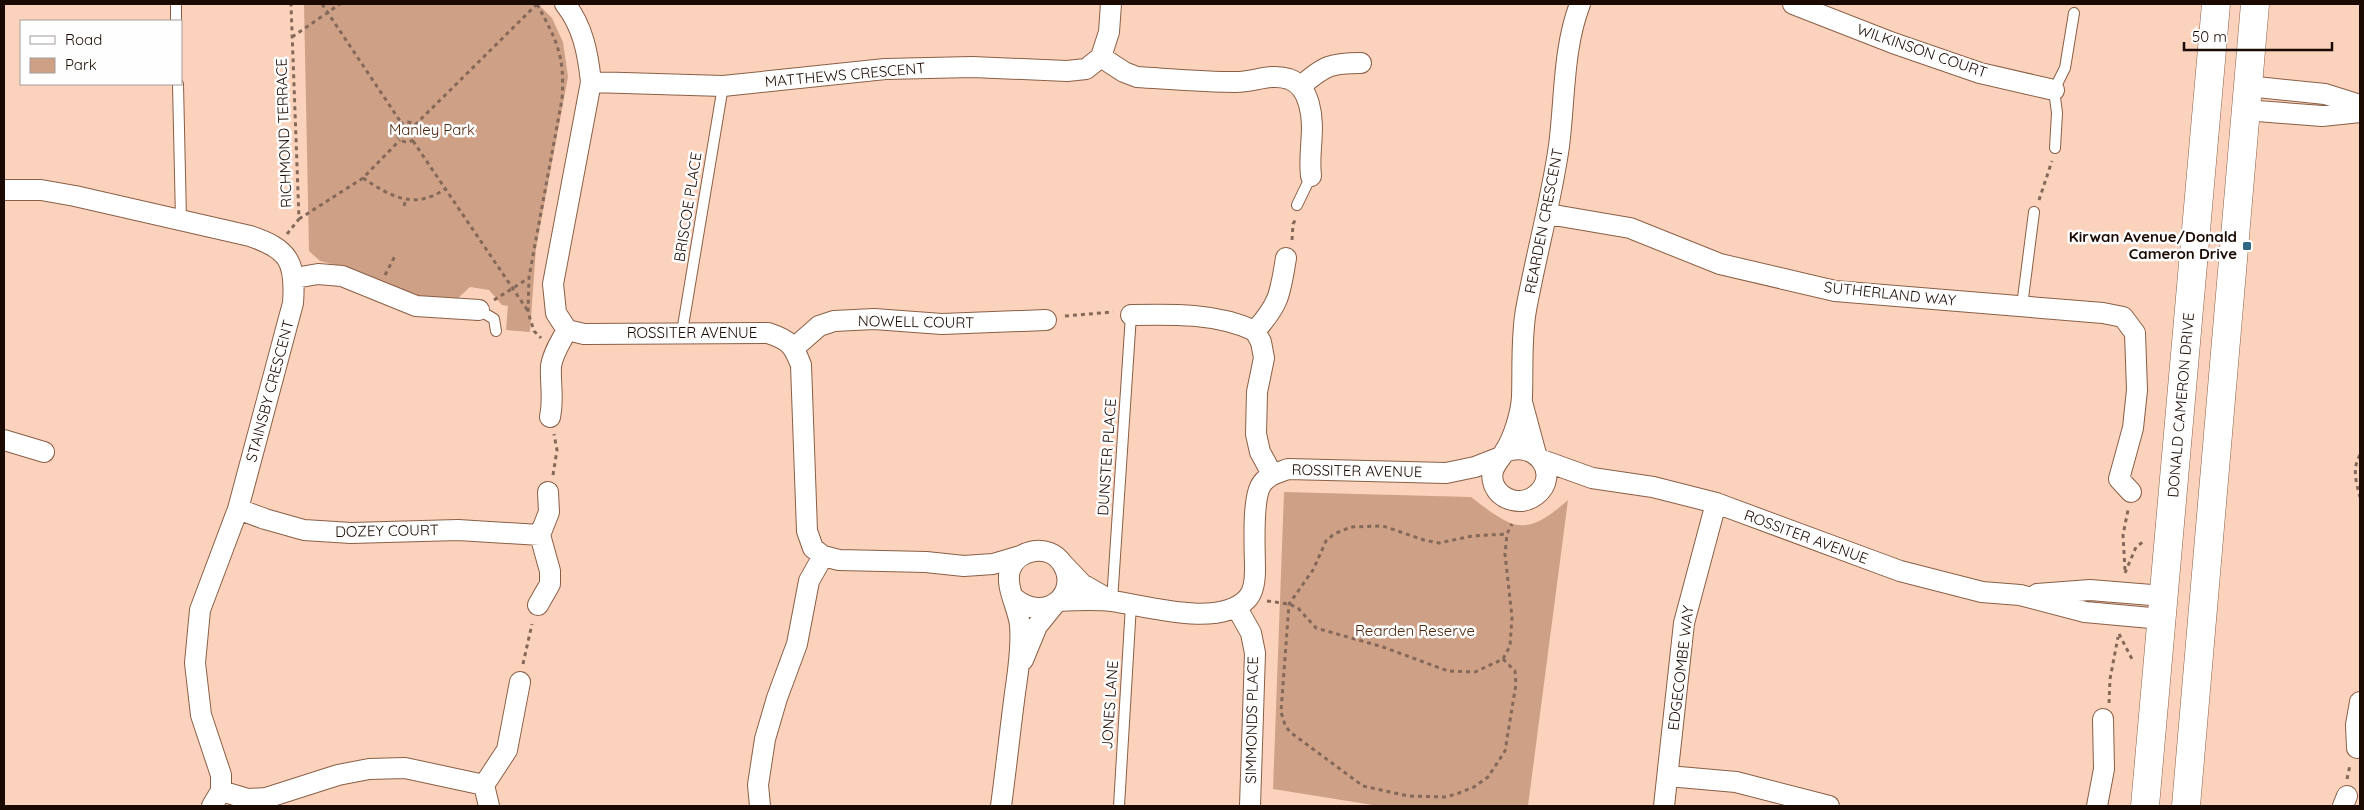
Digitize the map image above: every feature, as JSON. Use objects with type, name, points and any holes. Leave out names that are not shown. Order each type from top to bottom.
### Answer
[{"type":"street","points":[[550,417],[553,399],[552,365],[556,349],[567,330],[556,313],[553,284],[590,82],[587,50],[574,16],[565,4]]},
{"type":"street","points":[[1110,4],[1109,32],[1101,57],[1137,77],[1238,82],[1273,77],[1289,79],[1301,86],[1309,103],[1314,130],[1309,156],[1311,176]]},
{"type":"street","name":"REARDEN CRESCENT","points":[[1562,4],[1570,40]]},
{"type":"street","name":"REARDEN CRESCENT","points":[[1502,455],[1522,402],[1526,312],[1548,214],[1559,146],[1570,40],[1580,4]]},
{"type":"street","name":"WILKINSON COURT","points":[[1792,4],[1893,43],[1980,73],[2054,90]]},
{"type":"street","name":"DONALD CAMERON DRIVE","points":[[2145,806],[2216,4]]},
{"type":"street","points":[[2186,806],[2255,4]]},
{"type":"street","name":"MATTHEWS CRESCENT","points":[[590,82],[723,86],[885,68],[972,67],[1067,71],[1086,69],[1101,57]]},
{"type":"street","points":[[1301,86],[1318,72],[1336,63],[1361,63]]},
{"type":"street","points":[[2208,95],[2246,98],[2325,94],[2360,105]]},
{"type":"street","points":[[2246,98],[2322,116],[2360,112]]},
{"type":"street","name":"STAINSBY CRESCENT","points":[[4,190],[41,190],[75,196],[264,240],[271,243],[286,257],[295,278],[293,303],[238,509],[200,610],[194,664],[200,714],[221,775],[216,799]]},
{"type":"street","name":"SUTHERLAND WAY","points":[[1548,214],[1630,228],[1720,264],[1835,291],[2022,306],[2123,317],[2135,333],[2137,349],[2137,390],[2132,428],[2119,479],[2131,492]]},
{"type":"street","points":[[1255,331],[1269,315],[1279,298],[1286,258]]},
{"type":"street","points":[[295,278],[318,274],[342,276],[416,306],[479,310]]},
{"type":"street","points":[[1131,315],[1165,314],[1219,319],[1255,331],[1261,342],[1264,358],[1258,392],[1256,434],[1260,452],[1272,474]]},
{"type":"street","name":"NOWELL COURT","points":[[794,348],[819,326],[834,321],[874,320],[942,324],[1046,320]]},
{"type":"street","name":"ROSSITER AVENUE","points":[[567,330],[584,334],[768,333],[783,338],[794,348]]},
{"type":"street","points":[[794,348],[801,365],[807,531],[812,548],[823,556],[839,560],[926,562],[964,566],[993,564],[1030,551],[1040,550],[1050,553],[1062,562],[1082,584],[1122,603]]},
{"type":"street","name":"REARDEN CRESCENT","points":[[1522,402],[1539,457]]},
{"type":"street","points":[[4,440],[44,452]]},
{"type":"street","points":[[1521,448],[1539,457],[1545,467],[1544,483],[1536,495],[1527,500],[1517,501],[1507,498],[1499,492],[1494,484],[1492,475],[1502,455],[1521,448]]},
{"type":"street","name":"ROSSITER AVENUE","points":[[1446,473],[1475,467],[1502,455]]},
{"type":"street","name":"ROSSITER AVENUE","points":[[1539,457],[1592,478],[1653,488],[1716,504],[1900,571],[1982,592],[2020,595],[2085,612],[2163,607],[2203,611]]},
{"type":"street","name":"ROSSITER AVENUE","points":[[1243,603],[1254,580],[1256,502],[1260,486],[1272,474],[1288,469],[1446,473],[1478,481],[1499,492]]},
{"type":"street","name":"ROSSITER AVENUE","points":[[1536,495],[1562,484],[1592,478]]},
{"type":"street","points":[[538,605],[550,584],[550,571],[540,535],[549,512],[548,492]]},
{"type":"street","name":"EDGECOMBE WAY","points":[[1664,806],[1684,623],[1716,504]]},
{"type":"street","name":"DOZEY COURT","points":[[238,509],[304,530],[351,533],[458,530],[540,535]]},
{"type":"street","points":[[760,806],[758,785],[765,739],[777,698],[797,644],[809,581],[823,556]]},
{"type":"street","points":[[1002,806],[1017,674],[1020,626],[1008,579],[1010,568],[1020,556]]},
{"type":"street","points":[[1017,674],[1037,626],[1065,592],[1066,572],[1062,562]]},
{"type":"street","points":[[964,566],[991,578],[1024,606],[1034,609],[1056,602],[1122,603],[1182,612],[1222,612],[1243,603]]},
{"type":"street","name":"SIMMONDS PLACE","points":[[1243,603],[1255,653],[1250,806]]},
{"type":"street","points":[[490,806],[484,785],[507,750],[520,682]]},
{"type":"street","points":[[2357,748],[2356,725],[2360,702]]},
{"type":"street","points":[[2097,806],[2104,769],[2103,719]]},
{"type":"street","points":[[216,799],[266,798],[338,775],[369,770],[405,768],[484,785]]},
{"type":"street","points":[[1668,776],[1736,782],[1829,806]]},
{"type":"lane","points":[[176,4],[176,20]]},
{"type":"lane","points":[[2055,148],[2057,113],[2054,90],[2066,68],[2074,13]]},
{"type":"lane","points":[[178,85],[182,220]]},
{"type":"lane","name":"BRISCOE PLACE","points":[[682,332],[723,86]]},
{"type":"lane","points":[[1296,205],[1311,176]]},
{"type":"lane","points":[[2022,306],[2034,212]]},
{"type":"lane","points":[[479,310],[494,319],[496,331]]},
{"type":"lane","name":"DUNSTER PLACE","points":[[1122,603],[1131,315]]},
{"type":"lane","name":"JONES LANE","points":[[1119,806],[1122,603]]},
{"type":"path","name":"RICHMOND TERRACE","points":[[286,257],[287,233],[299,220],[291,4]]},
{"type":"path","points":[[322,4],[402,124]]},
{"type":"path","points":[[292,37],[340,4]]},
{"type":"path","points":[[415,125],[537,4],[561,52],[564,74],[562,99],[529,277],[528,312]]},
{"type":"path","points":[[408,122],[415,125],[418,133],[413,141],[406,143],[400,140],[397,131],[402,124],[408,122]]},
{"type":"path","points":[[299,220],[363,178],[400,140]]},
{"type":"path","points":[[413,141],[528,312],[534,331],[544,342],[556,349]]},
{"type":"path","points":[[2034,212],[2055,148]]},
{"type":"path","points":[[363,178],[381,190],[406,199],[419,201],[434,197],[445,190]]},
{"type":"path","points":[[404,206],[406,199]]},
{"type":"path","points":[[1286,258],[1292,242],[1293,224],[1299,213],[1296,205]]},
{"type":"path","points":[[479,310],[529,277]]},
{"type":"path","points":[[1046,320],[1072,314],[1118,312],[1131,315]]},
{"type":"path","points":[[548,492],[558,450],[550,417]]},
{"type":"path","points":[[2360,455],[2355,463],[2360,497]]},
{"type":"path","points":[[2125,574],[2123,534],[2131,492]]},
{"type":"path","points":[[1243,603],[1289,604],[1303,612],[1316,628],[1383,647],[1448,671],[1475,672],[1503,659],[1510,646],[1512,617],[1505,572],[1507,534],[1512,524]]},
{"type":"path","points":[[1503,659],[1515,671],[1516,684],[1505,751],[1488,777],[1474,786],[1446,796],[1408,796],[1363,786],[1350,778],[1284,725],[1282,712],[1289,604],[1303,586],[1326,541],[1334,534],[1351,527],[1383,526],[1439,543],[1472,536],[1507,534]]},
{"type":"path","points":[[520,682],[526,648],[538,605]]},
{"type":"path","points":[[2103,719],[2108,710],[2110,679],[2119,636]]},
{"type":"path","points":[[2345,801],[2345,789],[2351,759],[2357,748]]},
{"type":"green space","name":"Manley Park","points":[[304,4],[538,4],[552,18],[563,42],[568,77],[536,248],[530,332],[506,330],[508,306],[502,305],[489,290],[470,287],[455,301],[415,297],[358,271],[320,261],[309,251]]},
{"type":"green space","name":"Rearden Reserve","points":[[1284,492],[1471,497],[1498,517],[1520,525],[1541,520],[1568,500],[1528,806],[1379,806],[1273,789]]},
{"type":"place","name":"Kirwan Avenue/Donald Cameron Drive","points":[[2247,246]]}]
